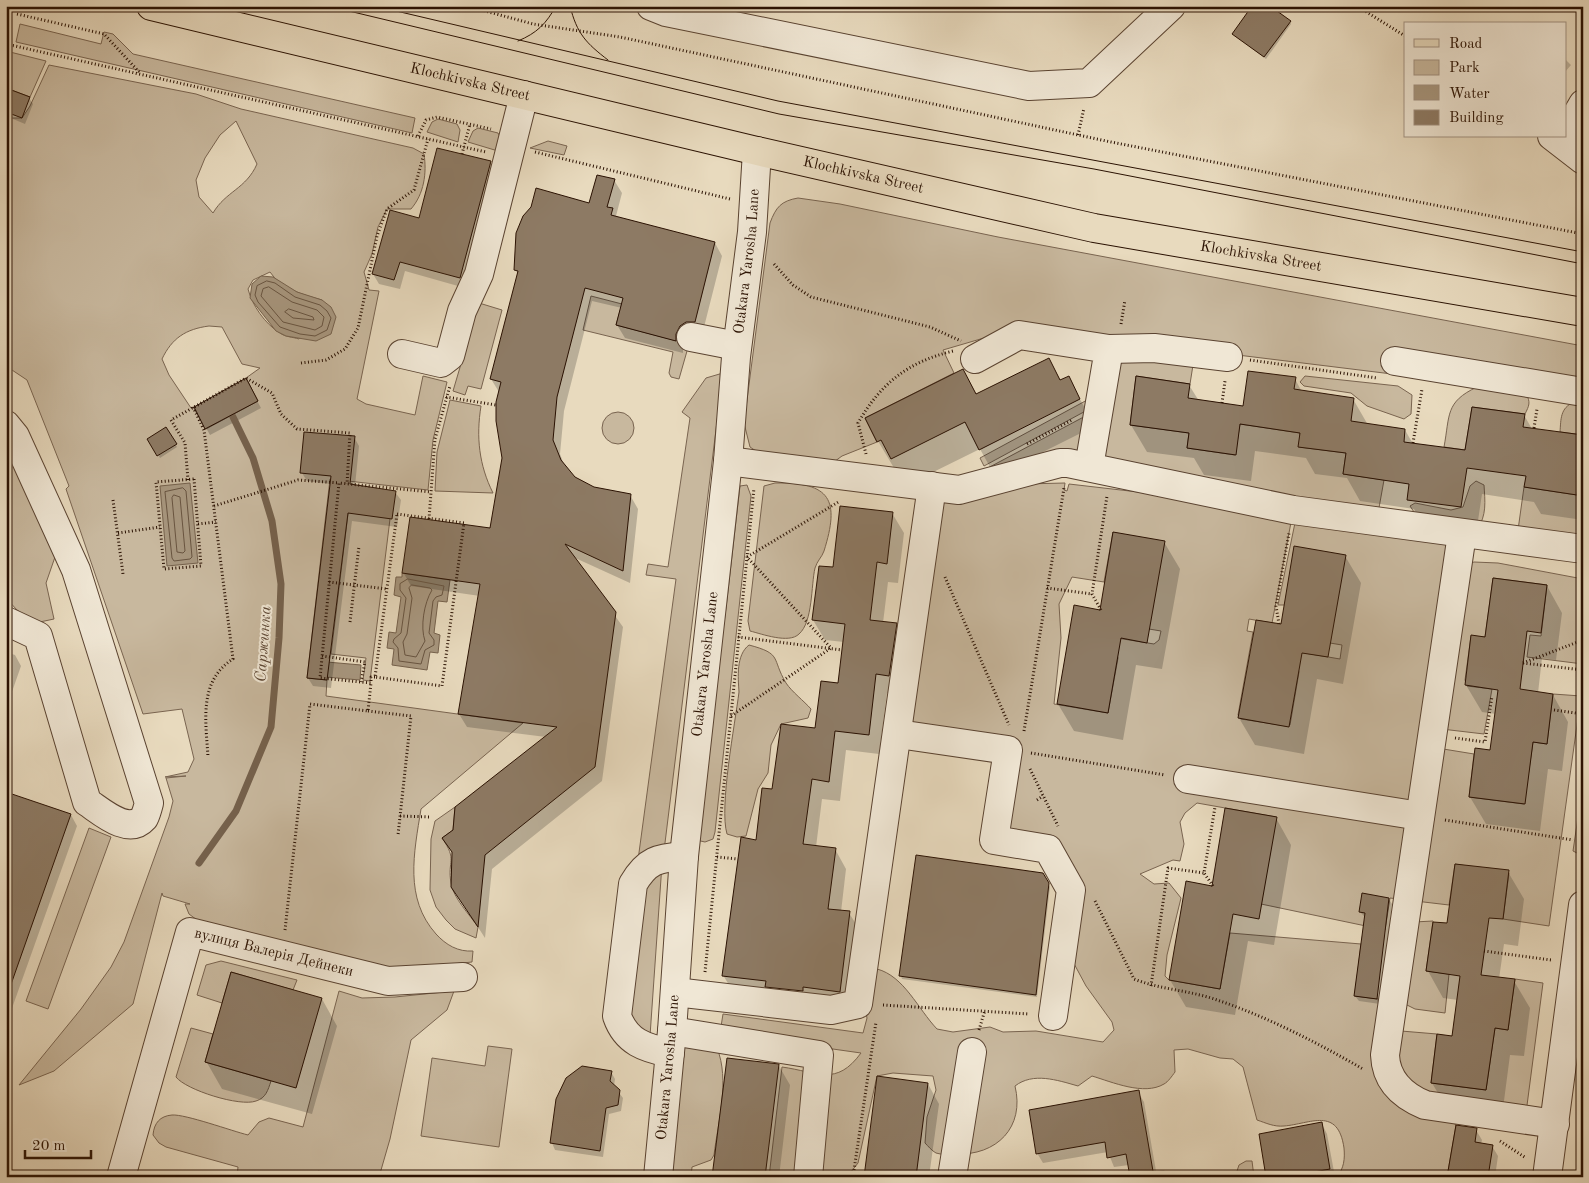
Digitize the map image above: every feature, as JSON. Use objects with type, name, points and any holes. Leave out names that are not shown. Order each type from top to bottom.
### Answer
[{"type":"main road","name":"Klochkivska Street","points":[[151,6],[757,151],[1094,228],[1583,312]]},
{"type":"street","points":[[651,6],[666,12],[1029,86],[1089,83],[1171,6]]},
{"type":"street","points":[[402,354],[441,363],[448,360],[462,311],[479,274],[506,139],[524,95]]},
{"type":"street","points":[[1566,130],[1583,104]]},
{"type":"street","points":[[1562,138],[1583,160]]},
{"type":"street","name":"Otakara Yarosha Lane","points":[[658,1177],[671,1042],[684,856],[728,461],[737,346],[754,204],[757,151]]},
{"type":"street","points":[[975,359],[1019,335],[1109,349],[1154,348],[1228,357]]},
{"type":"street","points":[[691,337],[737,346]]},
{"type":"street","points":[[1089,468],[1109,349]]},
{"type":"street","points":[[1390,370],[1426,366],[1583,392]]},
{"type":"street","points":[[6,425],[15,436],[76,570],[149,803],[144,817],[133,824],[117,822],[87,802],[38,636],[6,621]]},
{"type":"street","points":[[728,461],[959,490],[1060,463],[1191,487],[1293,510],[1583,549]]},
{"type":"street","points":[[675,992],[831,1010],[868,1005],[898,734],[932,486]]},
{"type":"street","points":[[1462,534],[1385,1056],[1390,1077],[1400,1090],[1414,1101],[1425,1105],[1555,1124]]},
{"type":"street","points":[[898,734],[1015,751],[994,840],[1048,849],[1071,890],[1054,1016]]},
{"type":"street","points":[[1188,779],[1420,816]]},
{"type":"street","points":[[684,856],[658,858],[641,872],[633,884],[617,1016],[623,1030],[634,1042],[643,1047],[671,1042],[819,1054],[808,1177]]},
{"type":"street","points":[[1537,1168],[1555,1124],[1583,905]]},
{"type":"street","name":"вулиця Валерія Дейнеки","points":[[121,1177],[190,932],[388,981],[463,977]]},
{"type":"street","points":[[952,1177],[972,1052]]},
{"type":"path","points":[[467,6],[533,24],[620,36],[1111,142],[1583,234]]},
{"type":"path","points":[[1357,6],[1404,35]]},
{"type":"path","points":[[17,14],[104,34],[140,74]]},
{"type":"path","points":[[6,44],[498,154],[506,139]]},
{"type":"path","points":[[418,136],[426,120],[437,116],[470,124],[506,139],[754,204]]},
{"type":"path","points":[[462,154],[470,124]]},
{"type":"path","points":[[301,363],[326,360],[345,349],[358,328],[376,236],[388,209],[414,190],[428,138]]},
{"type":"path","points":[[772,263],[793,284],[811,297],[930,327],[960,340],[975,359]]},
{"type":"path","points":[[867,477],[866,448],[858,423],[870,402],[886,383],[930,357],[953,351],[975,359]]},
{"type":"path","points":[[1228,357],[1390,370]]},
{"type":"path","points":[[1413,443],[1426,366]]},
{"type":"path","points":[[188,480],[185,443],[172,420],[246,378],[272,393],[281,414],[297,429],[350,433],[347,484]]},
{"type":"path","points":[[429,519],[435,439],[450,384]]},
{"type":"path","points":[[446,397],[496,405]]},
{"type":"path","points":[[194,407],[204,430],[233,659],[216,675],[204,703],[208,757]]},
{"type":"path","points":[[703,995],[756,465]]},
{"type":"path","points":[[1089,468],[1047,588],[1015,751],[1188,779]]},
{"type":"path","points":[[1089,468],[1092,594],[1100,610]]},
{"type":"path","points":[[194,479],[198,524],[202,566],[164,569],[156,482],[194,479]]},
{"type":"path","points":[[214,506],[252,492],[298,480],[431,492]]},
{"type":"path","points":[[339,483],[320,678],[371,682]]},
{"type":"path","points":[[747,557],[845,498]]},
{"type":"path","points":[[113,500],[123,574]]},
{"type":"path","points":[[1279,624],[1276,606],[1293,510]]},
{"type":"path","points":[[368,711],[372,677],[375,677],[397,514],[464,523],[442,686],[375,677]]},
{"type":"path","points":[[198,524],[216,522]]},
{"type":"path","points":[[118,533],[160,527]]},
{"type":"path","points":[[350,622],[359,546]]},
{"type":"path","points":[[747,557],[831,648]]},
{"type":"path","points":[[329,582],[387,589]]},
{"type":"path","points":[[1047,588],[1092,594]]},
{"type":"path","points":[[739,637],[842,650]]},
{"type":"path","points":[[1583,640],[1523,663],[1583,670]]},
{"type":"path","points":[[731,716],[831,648]]},
{"type":"path","points":[[322,656],[365,662],[361,682]]},
{"type":"path","points":[[1432,736],[1485,742],[1492,696]]},
{"type":"path","points":[[282,955],[310,704],[412,716],[398,835]]},
{"type":"path","points":[[1554,710],[1583,714]]},
{"type":"path","points":[[1213,886],[1204,873],[1220,784]]},
{"type":"path","points":[[1038,800],[1043,796]]},
{"type":"path","points":[[400,816],[430,817]]},
{"type":"path","points":[[1420,816],[1572,840]]},
{"type":"path","points":[[717,857],[738,859]]},
{"type":"path","points":[[1151,986],[1168,868],[1204,873]]},
{"type":"path","points":[[1484,951],[1555,961]]},
{"type":"path","points":[[1134,979],[1151,986],[1210,998],[1307,1037],[1366,1071]]},
{"type":"path","points":[[853,1177],[868,1005],[985,1010],[1054,1016]]},
{"type":"path","points":[[1496,1139],[1537,1168]]},
{"type":"path","points":[[1099,1177],[1113,1174],[1114,1177]]},
{"type":"green space","points":[[20,24],[101,44],[104,32],[113,34],[133,54],[415,118],[412,133],[16,42]]},
{"type":"green space","points":[[6,51],[46,61],[30,97],[6,88]]},
{"type":"green space","points":[[49,65],[196,94],[241,109],[413,148],[424,154],[425,176],[419,197],[411,209],[387,209],[378,227],[372,254],[364,272],[369,290],[379,291],[357,399],[366,404],[415,415],[423,376],[447,382],[433,440],[428,490],[330,479],[307,678],[327,680],[326,696],[523,723],[421,809],[414,858],[415,890],[419,905],[426,920],[436,934],[444,941],[457,949],[473,951],[472,962],[385,971],[197,920],[189,914],[185,904],[190,904],[163,896],[162,893],[133,1004],[54,1071],[19,1085],[81,1009],[111,967],[124,942],[169,817],[173,801],[166,778],[186,776],[165,777],[188,772],[194,759],[182,709],[143,714],[66,489],[69,486],[27,380],[6,366],[6,118],[22,118],[30,106]],"holes":[[[236,121],[257,164],[242,185],[224,200],[213,213],[199,197],[196,180],[205,158],[220,135]],[[270,272],[280,283],[287,287],[322,300],[299,339],[287,336],[274,329],[260,314],[248,289],[253,280]],[[201,327],[222,327],[242,364],[260,368],[246,378],[258,401],[206,429],[193,407],[191,408],[169,375],[162,359],[175,340],[187,332]]]},
{"type":"green space","points":[[438,119],[457,124],[460,130],[458,142],[427,132],[432,122]]},
{"type":"green space","points":[[478,128],[498,133],[501,139],[498,151],[468,142],[473,131]]},
{"type":"green space","points":[[548,141],[567,146],[564,155],[530,148]]},
{"type":"green space","points":[[798,198],[840,204],[998,237],[1583,346],[1583,389],[1392,374],[1018,328],[943,350],[954,373],[865,418],[877,442],[842,456],[827,467],[759,453],[750,447],[744,423],[770,223],[783,203]]},
{"type":"green space","points":[[591,296],[622,304],[616,325],[689,344],[679,379],[671,377],[669,373],[673,352],[583,330]]},
{"type":"green space","points":[[479,303],[502,310],[481,389],[468,386],[465,395],[453,391]]},
{"type":"green space","points":[[1118,358],[1193,365],[1190,384],[1136,376],[1130,425],[1189,433],[1187,448],[1235,455],[1240,424],[1300,433],[1299,447],[1346,453],[1343,474],[1384,480],[1377,519],[1097,457]]},
{"type":"green space","points":[[723,373],[664,851],[638,860],[676,579],[646,575],[648,564],[668,567],[690,418],[682,412],[706,378]]},
{"type":"green space","points":[[1305,376],[1398,386],[1412,395],[1411,414],[1404,419],[1367,406],[1351,393],[1304,386],[1300,382]]},
{"type":"green space","points":[[1477,387],[1526,394],[1529,399],[1528,409],[1525,414],[1472,407],[1465,450],[1444,447],[1449,418],[1454,404],[1459,398]]},
{"type":"green space","points":[[1089,399],[1093,407],[984,466],[980,458]]},
{"type":"green space","points":[[450,400],[481,406],[480,451],[488,482],[493,493],[435,491],[437,452]]},
{"type":"green space","points":[[1574,402],[1583,403],[1583,435],[1560,432],[1561,418],[1564,411],[1569,404]]},
{"type":"green space","points":[[618,412],[624,413],[629,417],[633,422],[633,434],[629,439],[624,443],[618,444],[612,443],[607,439],[603,434],[602,428],[603,422],[607,417],[612,413]]},
{"type":"green space","points":[[1093,412],[1085,454],[986,469]]},
{"type":"green space","points":[[1583,453],[1582,520],[1575,539],[1518,530],[1524,487],[1577,495]]},
{"type":"green space","points":[[6,464],[24,472],[55,557],[46,583],[54,619],[35,623],[17,610],[6,598],[6,581],[11,554],[6,541]]},
{"type":"green space","points":[[1476,481],[1484,485],[1485,503],[1484,514],[1477,529],[1418,518],[1410,506],[1415,503],[1451,510],[1463,507],[1470,486]]},
{"type":"green space","points":[[775,483],[809,486],[819,491],[826,498],[830,507],[829,533],[824,551],[815,568],[807,621],[799,634],[789,638],[750,631],[748,621],[764,486]]},
{"type":"green space","points":[[1065,483],[1064,490],[1067,491],[1069,484],[1190,498],[1292,517],[1272,623],[1249,619],[1247,631],[1253,632],[1238,715],[1241,719],[1290,725],[1299,672],[1293,651],[1340,659],[1342,645],[1330,643],[1284,605],[1278,605],[1296,518],[1450,544],[1453,569],[1474,562],[1498,563],[1583,579],[1583,664],[1527,657],[1530,635],[1541,636],[1547,585],[1493,578],[1485,637],[1471,636],[1465,680],[1467,686],[1492,689],[1484,734],[1433,728],[1431,747],[1474,754],[1469,797],[1524,804],[1533,742],[1547,744],[1553,694],[1581,696],[1549,926],[1503,919],[1509,873],[1455,864],[1449,905],[1390,898],[1385,930],[1261,904],[1276,817],[1197,803],[1185,813],[1180,822],[1184,844],[1180,861],[1173,860],[1140,874],[1154,884],[1169,883],[1181,898],[1167,955],[1165,976],[1169,980],[1220,989],[1230,933],[1361,944],[1355,996],[1378,999],[1384,1043],[1381,1061],[1456,1125],[1447,1177],[1337,1177],[1343,1167],[1344,1148],[1341,1135],[1336,1127],[1322,1120],[1280,1126],[1257,1120],[1243,1067],[1233,1059],[1220,1058],[1188,1049],[1174,1050],[1175,1072],[1165,1083],[1147,1089],[1128,1087],[1092,1076],[1078,1086],[1045,1078],[1029,1079],[1022,1082],[1015,1086],[1016,1114],[1004,1136],[984,1150],[970,1153],[938,1154],[925,1143],[927,1117],[936,1090],[933,1076],[893,1073],[877,1076],[858,1163],[847,1177],[769,1177],[782,1067],[816,1074],[835,1074],[852,1064],[861,1053],[720,1033],[723,1014],[863,1033],[867,1018],[865,1008],[877,969],[887,973],[903,986],[937,1029],[953,1032],[990,1027],[1003,1032],[1036,1031],[1103,1042],[1114,1030],[1112,1022],[1086,986],[1071,958],[1070,869],[1006,849],[1008,750],[901,734],[937,499],[1024,484]],"holes":[[[1113,532],[1149,629],[1161,631],[1159,640],[1154,644],[1111,637],[1118,658],[1108,713],[1054,704],[1061,638],[1059,604],[1072,577],[1104,582]]]},
{"type":"green space","points":[[747,485],[751,496],[715,832],[713,839],[705,842],[696,840],[696,823],[726,608],[740,486]]},
{"type":"green space","points":[[351,489],[390,519],[370,681],[363,680],[366,658],[331,654]]},
{"type":"green space","points":[[749,645],[772,654],[786,683],[811,709],[808,718],[781,724],[771,745],[768,773],[758,789],[746,836],[737,837],[727,834],[725,821],[726,786],[739,692],[740,660]]},
{"type":"green space","points":[[1583,783],[1583,852],[1579,854],[1573,851]]},
{"type":"green space","points":[[455,807],[453,830],[442,838],[451,856],[450,875],[452,889],[478,927],[476,938],[455,929],[446,920],[436,907],[430,890],[431,839],[435,821]]},
{"type":"green space","points":[[89,828],[111,837],[48,1009],[26,1001]]},
{"type":"green space","points":[[662,864],[650,1036],[627,1018],[638,884]]},
{"type":"green space","points":[[1433,921],[1426,971],[1449,974],[1445,1013],[1415,1009],[1403,1003],[1414,922]]},
{"type":"green space","points":[[221,961],[297,980],[293,990],[231,972],[222,1003],[197,995],[206,965]]},
{"type":"green space","points":[[1515,979],[1543,983],[1526,1113],[1485,1106],[1402,1085],[1393,1041],[1401,1031],[1437,1034],[1431,1083],[1486,1090],[1495,1028],[1508,1030]]},
{"type":"green space","points":[[339,991],[362,998],[395,997],[454,991],[447,1010],[411,1040],[390,1139],[379,1177],[349,1177],[318,1171],[317,1177],[237,1177],[238,1167],[166,1147],[159,1143],[153,1135],[155,1127],[158,1121],[172,1115],[198,1120],[248,1135],[259,1122],[269,1118],[303,1127]]},
{"type":"green space","points":[[191,1028],[213,1034],[205,1062],[271,1081],[264,1096],[256,1101],[238,1102],[201,1092],[176,1077]]},
{"type":"green space","points":[[680,1045],[717,1048],[723,1074],[722,1101],[714,1155],[711,1160],[692,1167],[691,1177],[667,1177]]},
{"type":"green space","points":[[488,1046],[512,1049],[499,1147],[421,1136],[432,1058],[485,1066]]},
{"type":"green space","points":[[1246,1161],[1252,1161],[1254,1177],[1235,1177],[1239,1165]]},
{"type":"water","points":[[261,276],[273,277],[297,292],[322,300],[331,307],[336,317],[331,334],[316,341],[286,336],[276,331],[250,298],[252,284]]},
{"type":"water","points":[[190,483],[198,563],[167,566],[160,486]]},
{"type":"water","points":[[402,573],[450,580],[447,602],[438,601],[434,633],[440,635],[438,653],[430,652],[427,670],[392,665],[394,649],[387,648],[389,632],[396,633],[401,597],[394,595],[396,577],[402,577]]},
{"type":"water","points":[[327,662],[361,665],[360,680],[326,677]]},
{"type":"building","points":[[1252,6],[1270,6],[1291,21],[1264,57],[1232,34]]},
{"type":"building","points":[[6,88],[30,97],[22,118],[6,112]]},
{"type":"building","points":[[437,148],[491,161],[460,278],[400,262],[394,280],[372,274],[390,210],[419,218]]},
{"type":"building","points":[[597,175],[615,179],[607,207],[613,208],[611,215],[715,242],[695,322],[686,322],[680,326],[676,334],[676,341],[616,325],[623,298],[585,288],[557,397],[553,440],[561,460],[575,477],[594,487],[631,494],[623,571],[565,544],[616,612],[595,767],[485,855],[478,927],[451,887],[452,852],[442,838],[453,830],[455,807],[557,727],[458,714],[480,584],[402,573],[410,517],[490,528],[502,458],[496,421],[496,402],[501,382],[490,379],[518,271],[514,270],[516,233],[523,216],[531,207],[536,188],[589,203]]},
{"type":"building","points":[[1049,358],[1060,380],[1069,376],[1080,399],[979,450],[965,422],[891,459],[881,440],[877,442],[865,418],[963,369],[976,394]]},
{"type":"building","points":[[1248,371],[1296,377],[1294,389],[1354,398],[1351,421],[1405,429],[1404,442],[1465,450],[1472,407],[1525,414],[1523,427],[1583,435],[1583,453],[1577,495],[1524,487],[1526,476],[1467,468],[1461,507],[1407,500],[1409,484],[1343,474],[1346,453],[1298,447],[1300,433],[1240,424],[1236,455],[1187,448],[1189,433],[1130,425],[1136,376],[1190,384],[1188,398],[1243,406]]},
{"type":"building","points":[[246,378],[258,401],[205,429],[194,407]]},
{"type":"building","points":[[166,427],[177,444],[157,456],[147,439]]},
{"type":"building","points":[[304,432],[355,436],[350,484],[396,491],[392,519],[348,513],[327,680],[307,678],[331,476],[300,473]]},
{"type":"building","points":[[840,506],[893,512],[887,564],[877,562],[870,620],[897,623],[889,676],[876,674],[869,735],[835,731],[829,782],[812,779],[803,844],[836,848],[828,909],[850,911],[840,992],[803,987],[803,991],[765,987],[766,981],[722,976],[741,837],[756,840],[762,788],[772,789],[781,724],[815,728],[821,681],[838,683],[845,624],[812,620],[819,566],[833,567]]},
{"type":"building","points":[[1113,532],[1165,541],[1147,643],[1121,638],[1108,713],[1057,704],[1074,605],[1100,610]]},
{"type":"building","points":[[1294,546],[1346,555],[1328,657],[1302,653],[1289,727],[1238,718],[1256,620],[1281,624]]},
{"type":"building","points":[[1493,578],[1547,585],[1541,633],[1527,631],[1520,689],[1553,694],[1547,744],[1533,742],[1525,804],[1469,797],[1475,748],[1490,750],[1498,690],[1465,685],[1471,635],[1485,637]]},
{"type":"building","points":[[6,792],[71,814],[9,990],[6,990]]},
{"type":"building","points":[[1225,808],[1277,817],[1259,919],[1233,914],[1220,989],[1169,980],[1186,881],[1212,886]]},
{"type":"building","points":[[916,855],[1043,873],[1049,883],[1036,995],[899,976]]},
{"type":"building","points":[[1455,864],[1509,870],[1503,919],[1489,918],[1481,975],[1515,979],[1508,1030],[1495,1028],[1486,1090],[1431,1083],[1437,1034],[1452,1036],[1460,976],[1426,971],[1433,922],[1447,923]]},
{"type":"building","points":[[1362,893],[1389,898],[1377,999],[1354,996],[1365,913],[1359,912]]},
{"type":"building","points":[[231,972],[322,998],[296,1088],[205,1062]]},
{"type":"building","points":[[727,1058],[779,1064],[765,1177],[712,1177]]},
{"type":"building","points":[[582,1066],[612,1071],[610,1081],[620,1090],[618,1105],[606,1108],[600,1151],[550,1143],[556,1099],[566,1078]]},
{"type":"building","points":[[877,1076],[928,1083],[916,1177],[864,1177]]},
{"type":"building","points":[[1139,1090],[1154,1177],[1130,1177],[1126,1154],[1107,1158],[1105,1142],[1036,1154],[1029,1110]]},
{"type":"building","points":[[1322,1122],[1330,1169],[1288,1177],[1266,1177],[1259,1134]]},
{"type":"building","points":[[1456,1125],[1477,1128],[1475,1142],[1493,1145],[1488,1177],[1447,1177]]},
{"type":"waterway","name":"Саржинка","points":[[199,863],[236,811],[271,727],[279,638],[281,584],[272,521],[253,458],[233,417]]},
{"type":"tram line","points":[[328,6],[779,114],[1094,169],[1583,264]]},
{"type":"tram line","points":[[375,6],[778,101],[1583,252]]},
{"type":"tram line","points":[[518,41],[531,35],[540,27],[549,18],[556,6]]},
{"type":"tram line","points":[[570,6],[583,37],[608,60]]}]
